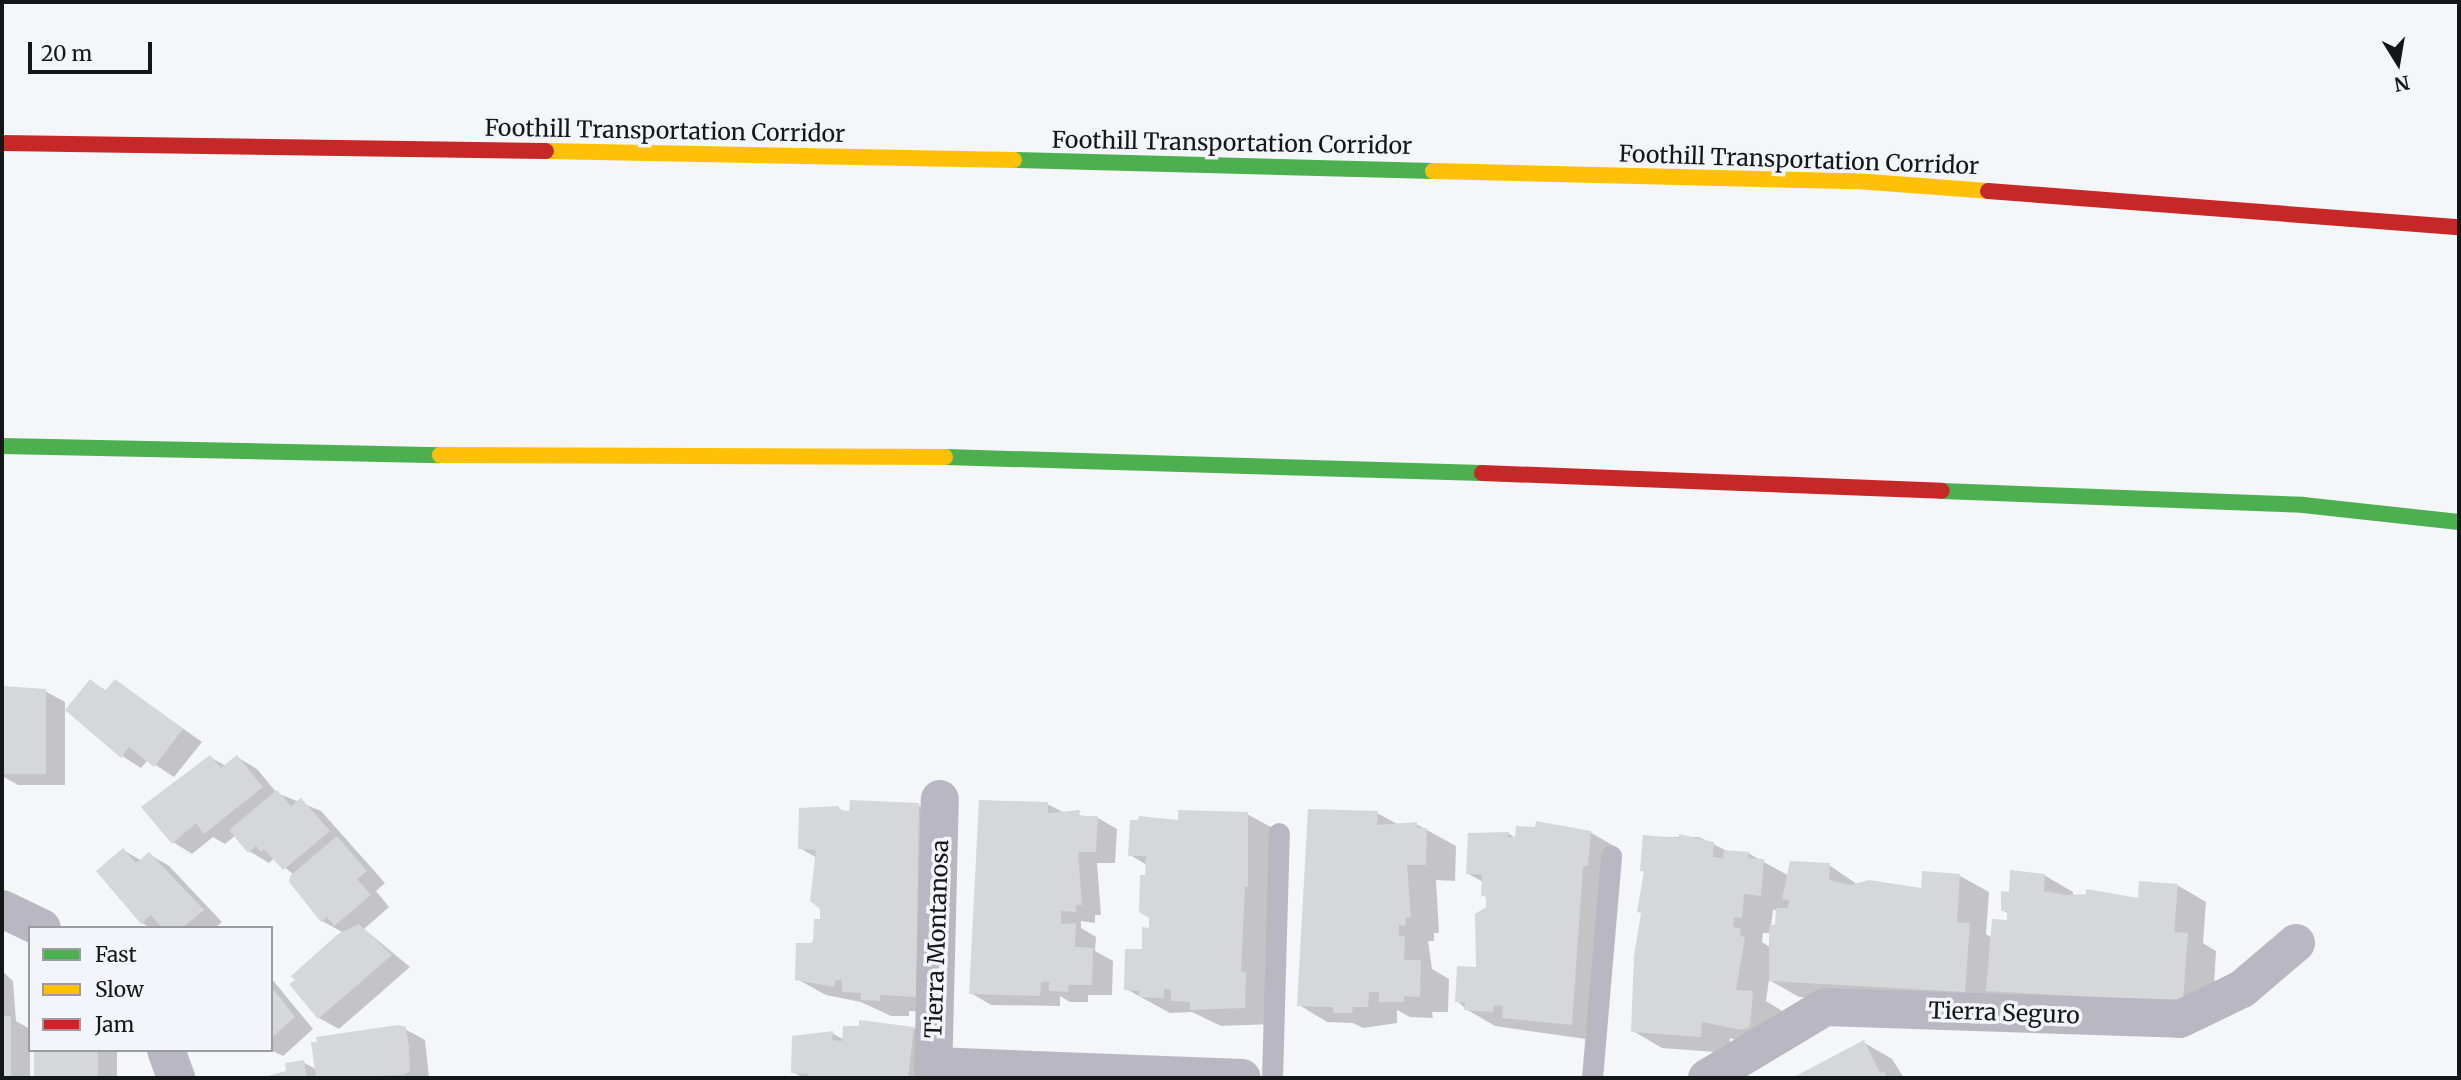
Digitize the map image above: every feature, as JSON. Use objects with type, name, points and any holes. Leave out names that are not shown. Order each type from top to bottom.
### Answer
[{"type":"highway","name":"Foothill Transportation Corridor","points":[[2,142],[749,154],[1856,181],[2459,227]]},
{"type":"highway","points":[[2,446],[260,455],[1061,457],[2302,505],[2459,522]]},
{"type":"highway","points":[[2302,505],[2459,539]]},
{"type":"street","name":"Tierra Montanosa","points":[[933,1072],[940,799]]},
{"type":"street","points":[[2,909],[38,926]]},
{"type":"street","name":"Tierra Seguro","points":[[1707,1078],[1825,1007],[2180,1019],[2242,989],[2296,943]]},
{"type":"street","points":[[167,1052],[176,1078]]},
{"type":"street","points":[[933,1072],[1242,1078]]},
{"type":"lane","points":[[1272,1078],[1279,833]]},
{"type":"lane","points":[[1592,1078],[1611,856]]},
{"type":"building","points":[[90,679],[105,691],[115,679],[183,729],[154,767],[129,747],[121,758],[65,710]]},
{"type":"building","points":[[2,686],[46,689],[46,774],[2,774]]},
{"type":"building","points":[[210,755],[221,768],[237,755],[263,787],[204,834],[196,823],[172,844],[141,807]]},
{"type":"building","points":[[277,790],[291,806],[301,798],[330,831],[283,870],[264,849],[261,852],[256,846],[248,853],[229,830]]},
{"type":"building","points":[[850,800],[919,803],[916,997],[880,995],[880,1001],[861,1000],[861,993],[842,992],[842,980],[835,980],[835,987],[795,980],[796,943],[813,943],[814,919],[820,919],[820,909],[810,901],[816,850],[798,849],[799,808],[839,806],[839,810],[849,811]]},
{"type":"building","points":[[979,800],[1048,802],[1048,813],[1080,810],[1079,816],[1098,816],[1096,852],[1078,852],[1082,905],[1076,905],[1076,912],[1061,911],[1061,924],[1076,923],[1075,947],[1093,948],[1092,985],[1069,985],[1068,992],[1049,991],[1049,982],[1041,982],[1040,996],[969,994]]},
{"type":"building","points":[[1308,809],[1378,811],[1377,825],[1417,822],[1417,828],[1427,828],[1426,865],[1407,865],[1411,917],[1406,918],[1405,926],[1399,925],[1399,936],[1405,936],[1404,960],[1421,960],[1420,997],[1404,996],[1404,1002],[1379,1002],[1379,992],[1369,992],[1368,1007],[1353,1007],[1352,1013],[1333,1013],[1333,1007],[1297,1006]]},
{"type":"building","points":[[1178,810],[1248,812],[1248,887],[1245,887],[1241,972],[1246,972],[1245,1008],[1190,1010],[1190,1002],[1171,1001],[1171,990],[1164,989],[1164,998],[1139,997],[1139,991],[1124,990],[1125,949],[1142,949],[1142,927],[1149,928],[1149,918],[1139,912],[1140,875],[1145,875],[1146,856],[1128,856],[1130,820],[1138,820],[1139,816],[1178,820]]},
{"type":"building","points":[[1536,821],[1591,831],[1588,866],[1583,866],[1572,1025],[1502,1018],[1503,1006],[1494,1005],[1493,1012],[1464,1010],[1465,1003],[1455,1002],[1457,966],[1476,967],[1475,914],[1486,907],[1486,896],[1481,896],[1482,875],[1466,874],[1468,833],[1509,832],[1508,837],[1515,837],[1516,826],[1535,827]]},
{"type":"building","points":[[1679,834],[1714,842],[1713,857],[1723,858],[1724,850],[1749,852],[1748,858],[1764,859],[1761,896],[1744,894],[1742,918],[1734,917],[1733,927],[1741,928],[1740,936],[1745,937],[1736,990],[1753,991],[1750,1027],[1742,1030],[1702,1022],[1701,1037],[1631,1032],[1634,956],[1641,913],[1637,912],[1644,871],[1640,871],[1643,835],[1679,838]]},
{"type":"building","points":[[337,836],[367,871],[357,879],[371,895],[334,926],[327,917],[321,922],[289,882],[290,876]]},
{"type":"building","points":[[123,848],[136,863],[149,852],[204,910],[184,926],[160,926],[151,915],[141,924],[96,871]]},
{"type":"building","points":[[1790,861],[1830,863],[1829,880],[1850,885],[1869,880],[1921,888],[1922,871],[1960,874],[1957,922],[1970,923],[1965,992],[1769,981],[1769,924],[1775,925],[1776,908],[1788,908],[1789,900],[1782,899]]},
{"type":"building","points":[[2010,870],[2045,874],[2044,891],[2067,895],[2086,894],[2086,889],[2138,898],[2139,881],[2178,884],[2174,932],[2188,933],[2183,1002],[1986,991],[1992,919],[2007,920],[2007,911],[2001,911],[2001,891],[2009,892]]},
{"type":"building","points":[[359,924],[392,955],[318,1019],[289,984],[295,980],[291,976],[338,934]]},
{"type":"building","points":[[273,989],[295,1017],[273,1036]]},
{"type":"building","points":[[2,1016],[11,1016],[11,1078],[2,1078]]},
{"type":"building","points":[[859,1020],[914,1027],[908,1078],[807,1078],[808,1074],[791,1073],[792,1036],[833,1031],[832,1040],[842,1041],[843,1026],[859,1026]]},
{"type":"building","points":[[398,1025],[406,1027],[410,1071],[403,1075],[316,1078],[311,1042],[317,1042],[316,1037]]},
{"type":"building","points":[[1864,1040],[1880,1073],[1884,1071],[1887,1078],[1792,1078]]},
{"type":"building","points":[[34,1052],[98,1052],[98,1078],[34,1078]]},
{"type":"building","points":[[304,1060],[307,1078],[260,1078],[286,1071],[285,1063]]},
{"type":"traffic: fast","points":[[1014,160],[1433,171]]},
{"type":"traffic: fast","points":[[2,446],[440,455]]},
{"type":"traffic: fast","points":[[945,457],[1482,473]]},
{"type":"traffic: fast","points":[[1942,491],[2303,505],[2459,522]]},
{"type":"traffic: slow","points":[[546,151],[1014,160]]},
{"type":"traffic: slow","points":[[1433,171],[1856,181],[1988,191]]},
{"type":"traffic: slow","points":[[440,455],[945,457]]},
{"type":"traffic: jam","points":[[2,143],[546,151]]},
{"type":"traffic: jam","points":[[1988,191],[2459,227]]},
{"type":"traffic: jam","points":[[1482,473],[1942,491]]}]
